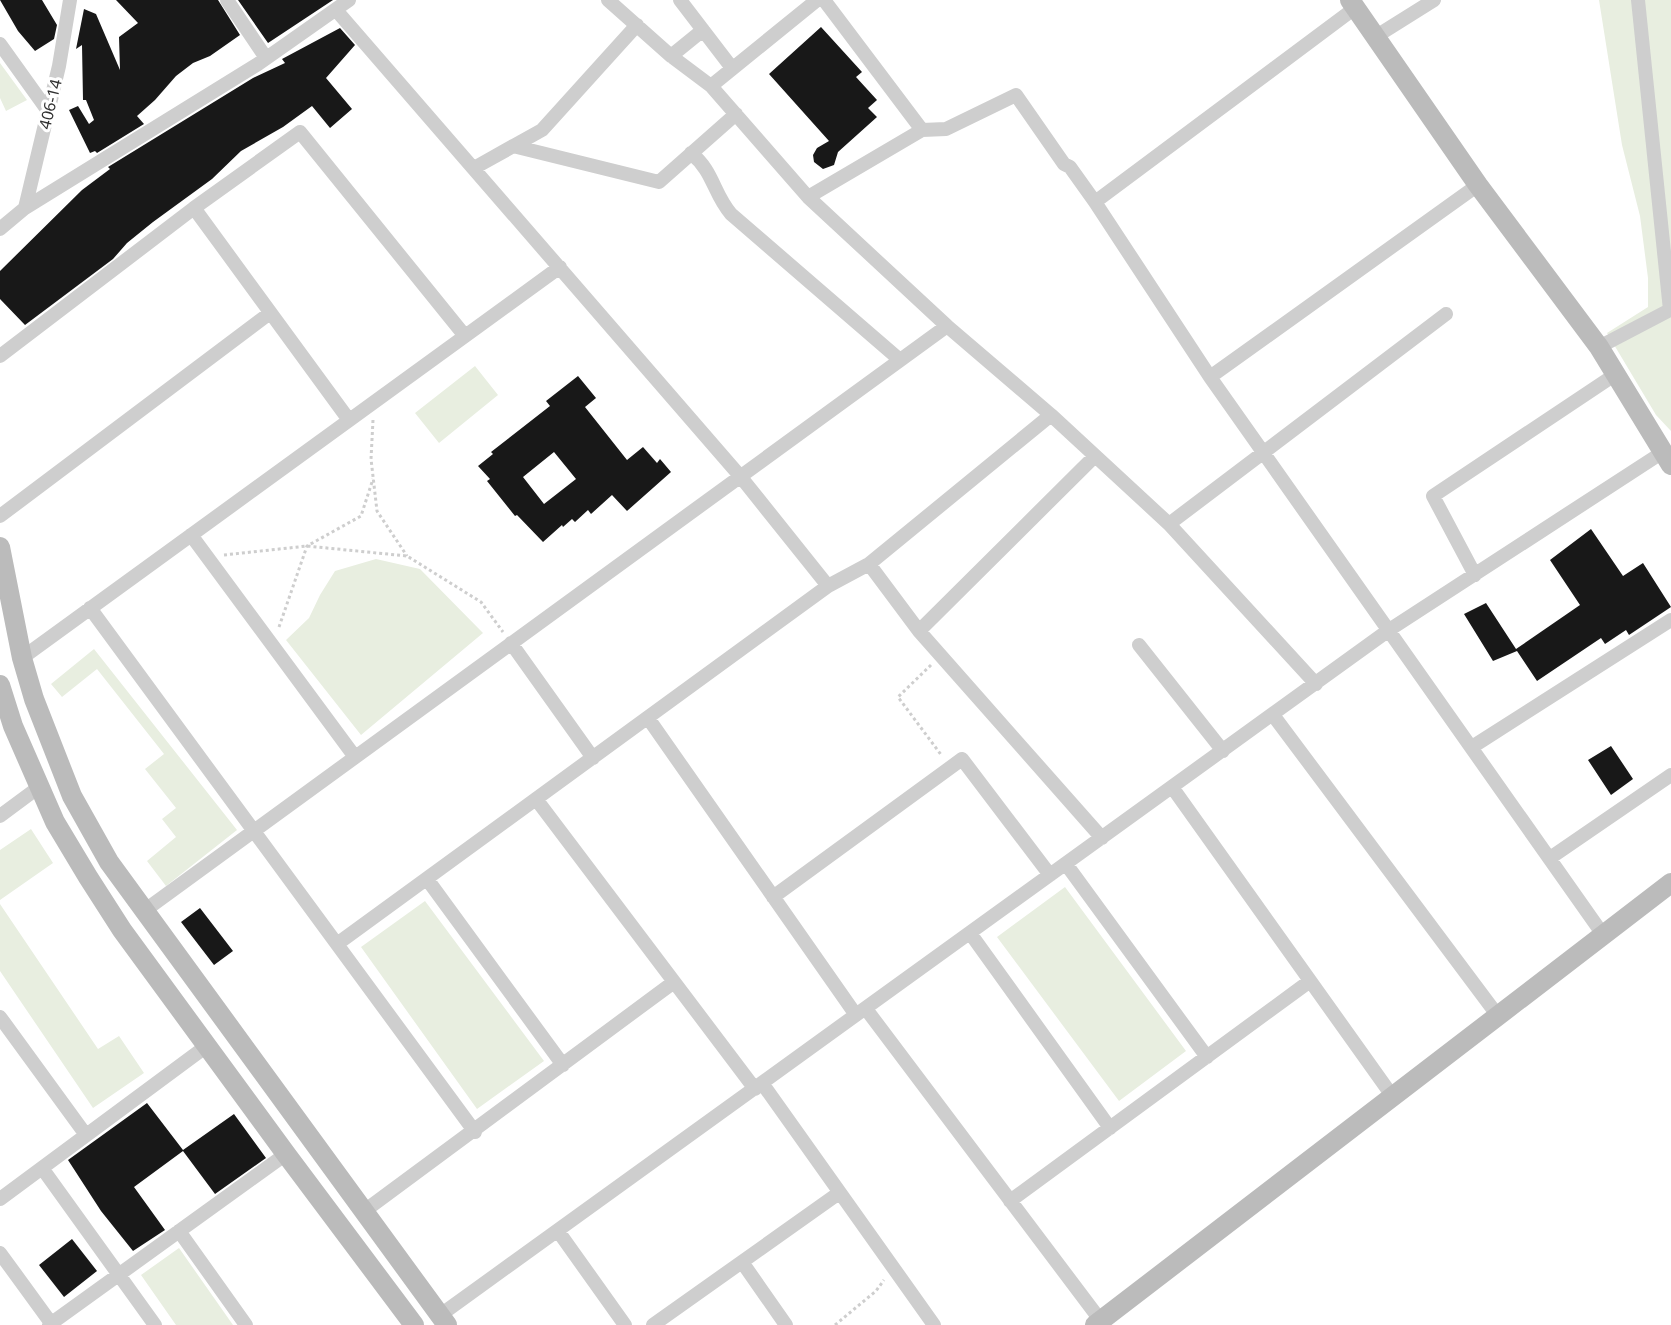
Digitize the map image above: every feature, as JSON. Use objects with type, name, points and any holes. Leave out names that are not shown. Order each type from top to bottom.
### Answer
[{"type":"main road","points":[[1353,4],[1478,185],[1599,347],[1668,458]]},
{"type":"main road","points":[[0,547],[22,658],[34,699],[72,796],[109,862],[443,1320]]},
{"type":"main road","points":[[0,685],[12,726],[55,822],[122,930],[414,1325]]},
{"type":"main road","points":[[88,877],[109,862]]},
{"type":"main road","points":[[1098,1323],[1671,883]]},
{"type":"street","name":"406-14","points":[[25,208],[59,66],[70,0]]},
{"type":"street","points":[[227,0],[266,58]]},
{"type":"street","points":[[0,229],[25,208],[266,58],[349,0]]},
{"type":"street","points":[[608,0],[671,56],[711,86],[808,196],[947,326],[1051,415],[1169,524],[1316,684]]},
{"type":"street","points":[[680,0],[732,68]]},
{"type":"street","points":[[711,86],[817,0]]},
{"type":"street","points":[[824,0],[922,130]]},
{"type":"street","points":[[1375,37],[1434,0]]},
{"type":"street","points":[[1599,347],[1670,310],[1638,0]]},
{"type":"street","points":[[1095,202],[1353,4]]},
{"type":"street","points":[[336,10],[741,476],[828,586]]},
{"type":"street","points":[[474,168],[542,130],[636,25]]},
{"type":"street","points":[[671,56],[703,30]]},
{"type":"street","points":[[0,44],[48,111]]},
{"type":"street","points":[[808,196],[922,130],[945,129],[1016,94],[1064,164],[1071,168],[1095,202],[1210,377],[1604,936]]},
{"type":"street","points":[[513,146],[659,182],[736,114]]},
{"type":"street","points":[[0,356],[194,208],[300,132],[465,336]]},
{"type":"street","points":[[691,153],[708,171],[730,214],[900,360]]},
{"type":"street","points":[[1210,377],[1478,185]]},
{"type":"street","points":[[194,208],[350,420]]},
{"type":"street","points":[[22,658],[560,267]]},
{"type":"street","points":[[0,516],[270,313]]},
{"type":"street","points":[[1169,524],[1446,314]]},
{"type":"street","points":[[144,911],[947,326]]},
{"type":"street","points":[[1475,575],[1433,496],[1616,374]]},
{"type":"street","points":[[337,944],[828,586],[869,564],[1051,415]]},
{"type":"street","points":[[919,631],[1095,456]]},
{"type":"street","points":[[443,1320],[558,1231],[1389,630],[1668,458]]},
{"type":"street","points":[[191,535],[355,757]]},
{"type":"street","points":[[869,564],[919,631],[1102,838]]},
{"type":"street","points":[[90,608],[475,1132]]},
{"type":"street","points":[[1472,747],[1671,620]]},
{"type":"street","points":[[511,643],[593,758]]},
{"type":"street","points":[[1139,645],[1223,751]]},
{"type":"street","points":[[1273,715],[1498,1016]]},
{"type":"street","points":[[648,718],[773,897],[1010,1201],[1098,1323]]},
{"type":"street","points":[[773,897],[962,759],[1050,875]]},
{"type":"street","points":[[1550,858],[1671,775]]},
{"type":"street","points":[[0,816],[39,787]]},
{"type":"street","points":[[1172,787],[1393,1097]]},
{"type":"street","points":[[536,799],[674,982],[758,1086],[839,1193],[934,1325]]},
{"type":"street","points":[[1066,864],[1207,1057]]},
{"type":"street","points":[[427,879],[563,1065]]},
{"type":"street","points":[[970,933],[1110,1128]]},
{"type":"street","points":[[1010,1201],[1310,981]]},
{"type":"street","points":[[363,1212],[475,1132],[674,982]]},
{"type":"street","points":[[0,1017],[86,1135]]},
{"type":"street","points":[[0,1199],[208,1045]]},
{"type":"street","points":[[0,1253],[50,1324],[286,1154]]},
{"type":"street","points":[[42,1168],[156,1325]]},
{"type":"street","points":[[653,1325],[839,1193]]},
{"type":"street","points":[[179,1231],[246,1325]]},
{"type":"street","points":[[558,1231],[625,1325]]},
{"type":"street","points":[[742,1263],[786,1325]]},
{"type":"path","points":[[374,402],[371,459],[377,511],[407,556],[481,602],[511,643]]},
{"type":"path","points":[[279,654],[278,625],[307,546],[361,516],[373,479]]},
{"type":"path","points":[[208,557],[307,546],[407,556]]},
{"type":"path","points":[[941,655],[898,697],[950,767]]},
{"type":"path","points":[[835,1325],[876,1292],[894,1269]]},
{"type":"shaded area","points":[[1599,0],[1671,0],[1671,431],[1656,415],[1607,333],[1648,307],[1648,278],[1640,216],[1622,145]]},
{"type":"shaded area","points":[[0,63],[27,100],[6,111],[0,98]]},
{"type":"shaded area","points":[[475,366],[498,395],[439,443],[415,413]]},
{"type":"shaded area","points":[[376,559],[420,569],[483,633],[361,735],[286,640],[309,618],[335,571]]},
{"type":"shaded area","points":[[94,649],[237,830],[166,886],[147,861],[176,837],[162,819],[176,808],[145,769],[164,754],[97,669],[62,697],[51,684]]},
{"type":"shaded area","points":[[31,829],[53,863],[0,900],[0,850]]},
{"type":"shaded area","points":[[1065,887],[1186,1051],[1119,1101],[997,937]]},
{"type":"shaded area","points":[[425,901],[544,1061],[477,1109],[361,947]]},
{"type":"shaded area","points":[[0,904],[98,1049],[119,1036],[144,1073],[93,1108],[0,971]]},
{"type":"shaded area","points":[[179,1248],[233,1325],[176,1325],[141,1275]]},
{"type":"building","points":[[0,0],[42,0],[57,25],[54,39],[35,51],[18,31]]},
{"type":"building","points":[[116,0],[218,0],[240,35],[176,76],[137,116],[144,124],[97,153],[95,151],[90,153],[69,110],[78,106],[89,124],[94,120],[86,100],[83,100],[82,45],[76,49],[84,9],[96,14],[120,70],[119,37],[138,23]]},
{"type":"building","points":[[238,0],[333,0],[268,43]]},
{"type":"building","points":[[821,27],[862,72],[856,77],[877,100],[868,108],[877,117],[838,152],[834,165],[823,169],[814,162],[813,155],[817,148],[829,141],[769,74]]},
{"type":"building","points":[[340,28],[355,45],[326,78],[352,109],[330,128],[312,106],[283,127],[241,151],[212,179],[127,243],[113,259],[25,325],[0,299],[0,271],[82,190],[110,169],[108,167],[253,78],[285,63],[282,59]]},
{"type":"building","points":[[578,376],[596,398],[585,407],[627,460],[643,447],[657,463],[660,459],[671,472],[627,511],[612,495],[591,514],[588,510],[575,522],[572,519],[543,542],[517,515],[515,516],[487,481],[490,479],[478,466],[493,454],[491,452],[550,406],[546,401]],"holes":[[[554,452],[576,479],[544,504],[523,477]]]},
{"type":"building","points":[[1591,529],[1623,576],[1643,563],[1671,607],[1629,635],[1626,630],[1605,644],[1601,638],[1537,681],[1517,651],[1493,661],[1464,614],[1486,603],[1516,649],[1580,605],[1550,560]]},
{"type":"building","points":[[1611,746],[1633,779],[1611,795],[1588,760]]},
{"type":"building","points":[[200,908],[233,951],[214,965],[181,922]]},
{"type":"building","points":[[147,1103],[183,1150],[234,1114],[266,1158],[215,1194],[183,1151],[134,1187],[165,1230],[133,1251],[101,1211],[68,1160]]},
{"type":"building","points":[[72,1239],[97,1271],[64,1297],[39,1265]]}]
